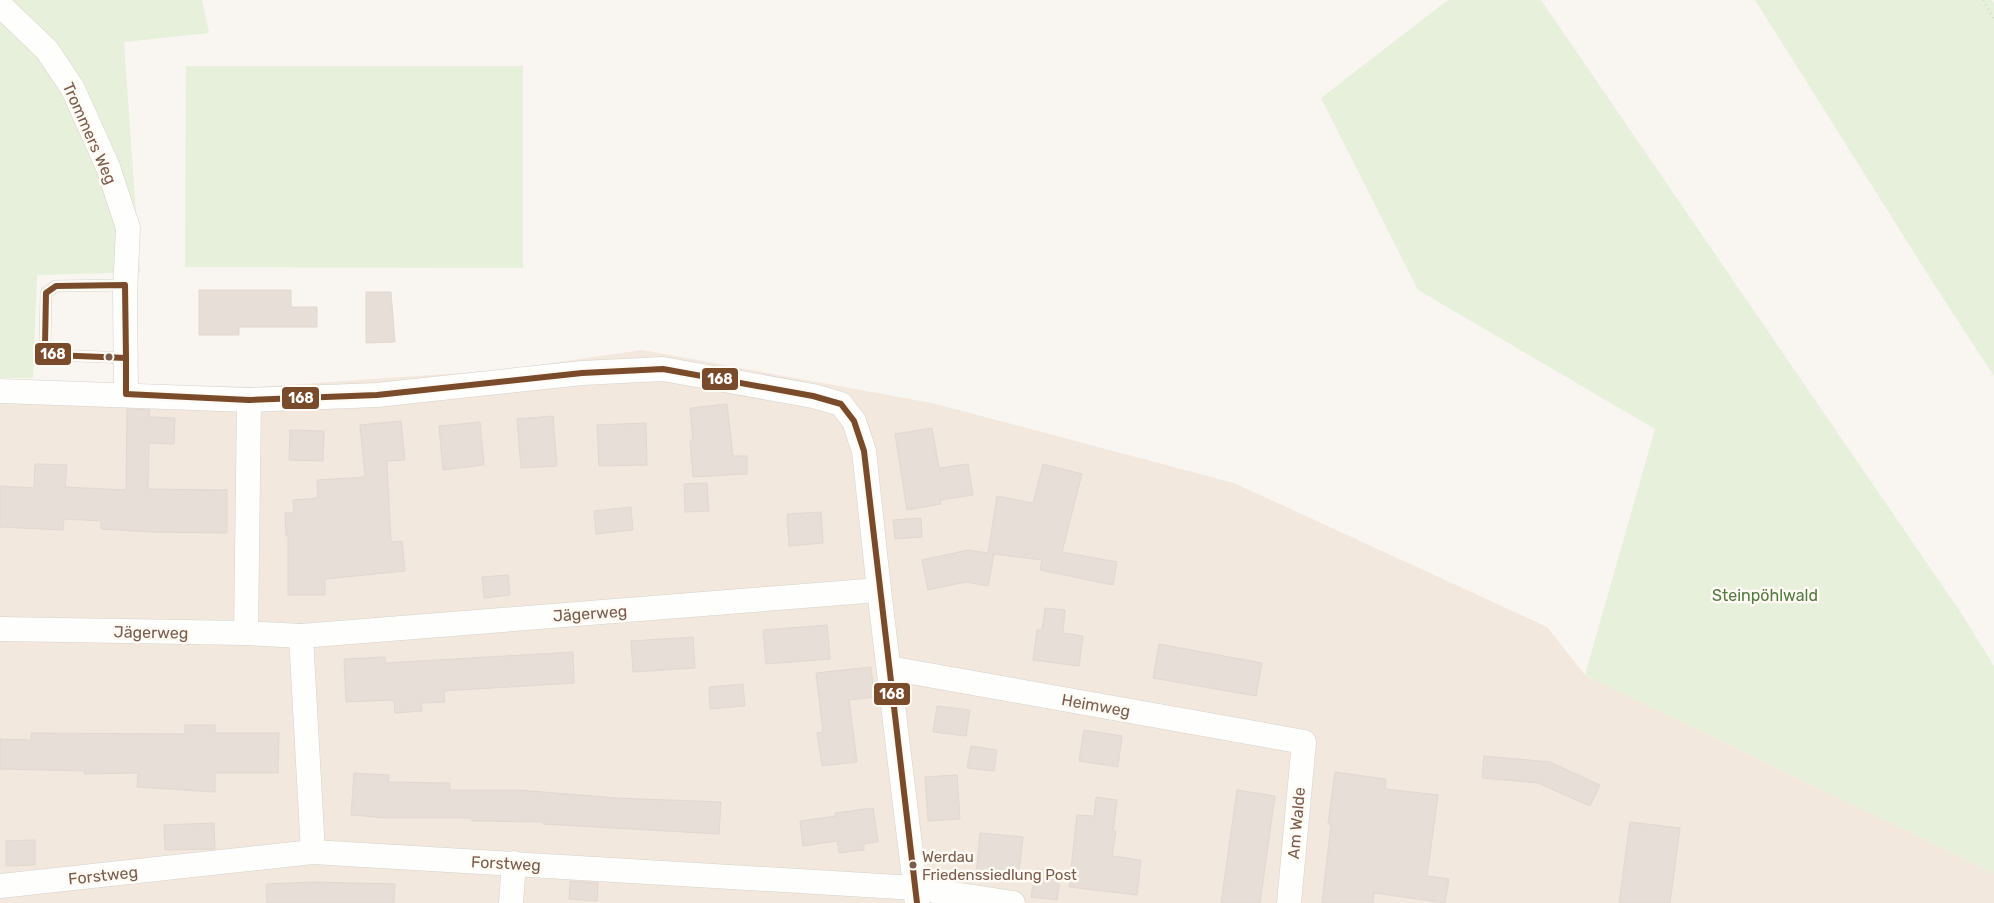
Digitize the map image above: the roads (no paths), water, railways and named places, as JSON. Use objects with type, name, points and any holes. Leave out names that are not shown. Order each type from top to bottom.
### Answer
[{"type":"street","name":"Trommers Weg","points":[[0,5],[48,50],[73,89],[108,167],[128,228],[125,285],[126,394]]},
{"type":"street","points":[[0,392],[126,394],[249,400],[377,395],[582,373],[663,369],[813,396],[842,404],[854,420],[862,441],[916,896]]},
{"type":"street","points":[[246,633],[249,400]]},
{"type":"street","name":"Jägerweg","points":[[0,629],[246,633],[301,636],[879,590]]},
{"type":"street","points":[[301,636],[313,852]]},
{"type":"street","name":"Heimweg","points":[[889,668],[1304,742]]},
{"type":"street","name":"Am Walde","points":[[1289,903],[1304,742]]},
{"type":"street","name":"Forstweg","points":[[13,891],[313,852],[514,864],[1013,903]]},
{"type":"street","points":[[511,903],[514,864]]},
{"type":"lane","points":[[125,285],[56,286],[46,293],[45,345],[54,355],[126,358]]},
{"type":"place","name":"Werdau Friedenssiedlung Post","points":[[913,865]]},
{"type":"park label","name":"Steinpöhlwald","points":[[1765,595]]}]
